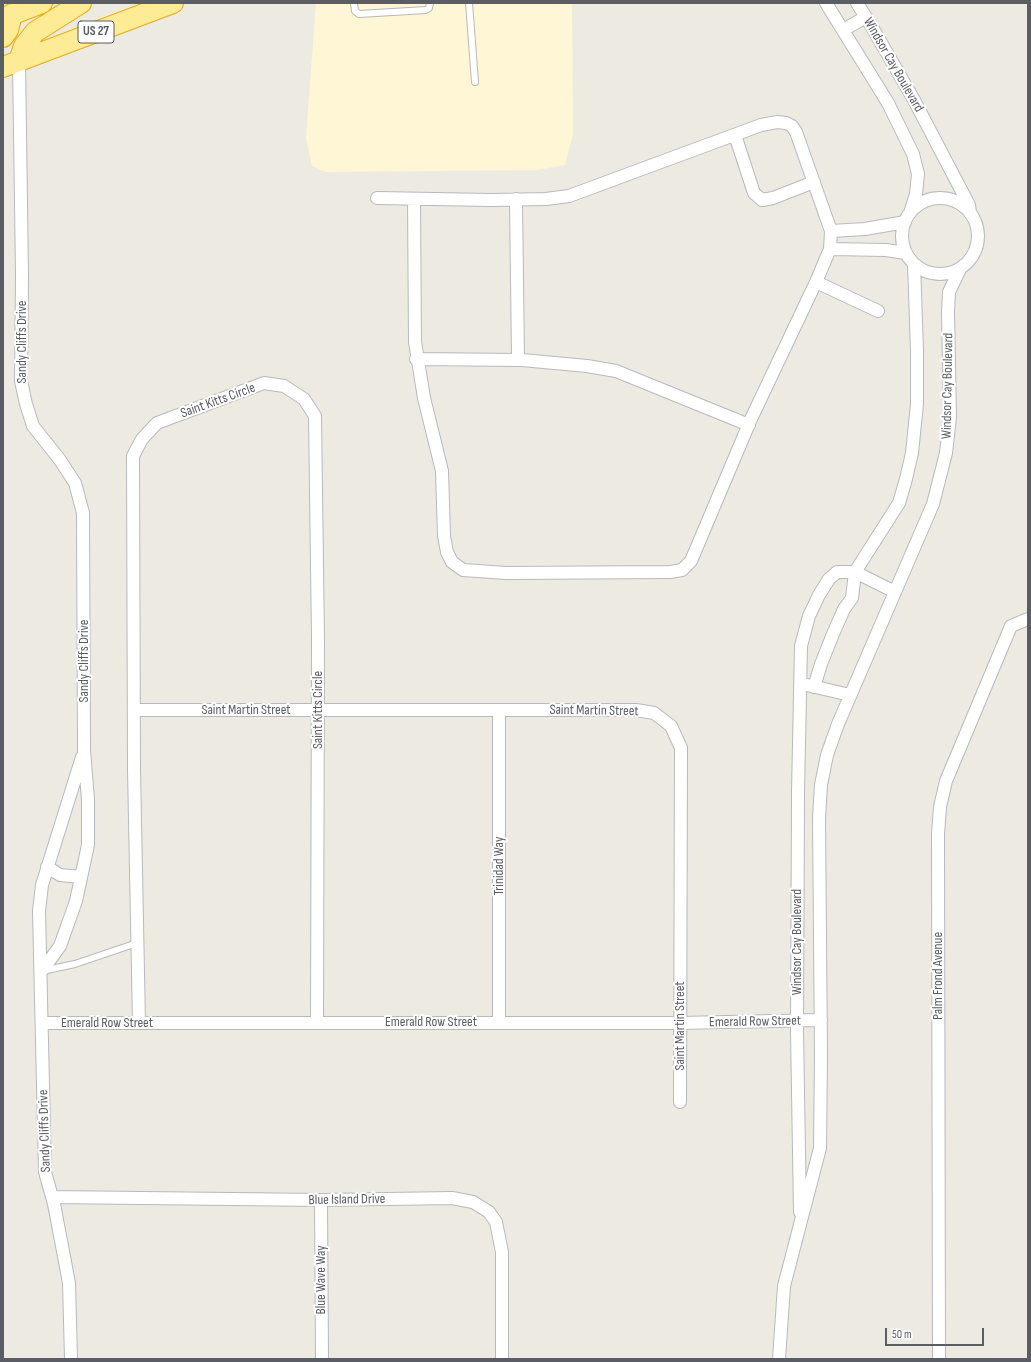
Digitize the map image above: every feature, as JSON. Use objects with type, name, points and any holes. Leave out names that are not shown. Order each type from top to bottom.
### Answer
[{"type":"highway","points":[[3,36],[8,30],[8,12],[42,3]]},
{"type":"highway","points":[[11,64],[35,32],[81,3]]},
{"type":"highway","name":"US 27","points":[[11,64],[173,3]]},
{"type":"street","name":"Windsor Cay Boulevard","points":[[826,3],[888,103],[913,154],[918,174],[916,194],[902,234],[903,245],[906,253],[914,264],[924,271],[936,274],[948,274],[960,269],[969,261],[976,250],[978,237],[976,224],[970,213],[969,205],[918,107],[866,17],[856,3]]},
{"type":"street","points":[[843,30],[866,17]]},
{"type":"street","name":"Sandy Cliffs Drive","points":[[11,64],[22,275],[21,381],[33,426],[60,460],[75,483],[83,513],[84,750],[88,800],[88,845],[76,901],[60,946],[41,972]]},
{"type":"street","points":[[377,198],[546,199],[569,196],[761,126],[777,122],[786,123],[792,126],[796,132],[831,231],[830,248],[816,282],[749,425],[692,561],[682,570],[670,572],[506,573],[463,570],[452,562],[447,552],[444,536],[442,471],[416,359],[414,199]]},
{"type":"street","points":[[735,135],[754,193],[762,200],[773,198],[814,182]]},
{"type":"street","points":[[831,231],[864,229],[907,218],[918,205],[928,200],[940,198],[951,200],[962,205],[970,213]]},
{"type":"street","points":[[516,199],[518,360]]},
{"type":"street","points":[[830,248],[886,250],[906,253]]},
{"type":"street","points":[[814,687],[833,634],[844,610],[852,598],[855,572],[899,503],[906,479],[912,453],[917,404],[914,264]]},
{"type":"street","name":"Windsor Cay Boulevard","points":[[779,1359],[784,1286],[820,1148],[821,1020],[819,818],[821,785],[827,755],[838,724],[933,504],[946,453],[950,417],[948,292],[960,269]]},
{"type":"street","points":[[816,282],[878,310]]},
{"type":"street","points":[[416,359],[518,360],[587,366],[616,371],[749,425]]},
{"type":"street","name":"Saint Kitts Circle","points":[[138,1022],[134,710],[133,456],[142,439],[158,423],[264,384],[284,386],[304,399],[315,416],[318,710],[317,1022]]},
{"type":"street","name":"Windsor Cay Boulevard","points":[[800,1225],[797,1022],[798,792],[801,646],[809,616],[829,579],[837,572],[855,572]]},
{"type":"street","points":[[855,572],[895,592]]},
{"type":"street","name":"Palm Frond Avenue","points":[[939,1359],[938,834],[940,807],[946,781],[1011,626],[1028,619]]},
{"type":"street","points":[[800,683],[850,696]]},
{"type":"street","name":"Saint Martin Street","points":[[134,710],[636,710],[654,713],[670,726],[681,748],[679,1023],[680,1102]]},
{"type":"street","name":"Trinidad Way","points":[[498,710],[499,1022]]},
{"type":"street","name":"Sandy Cliffs Drive","points":[[71,1359],[69,1283],[52,1197],[45,1172],[39,911],[42,885],[47,867],[84,750]]},
{"type":"street","points":[[47,867],[60,875],[81,877]]},
{"type":"street","name":"Emerald Row Street","points":[[42,1023],[679,1023],[797,1022],[821,1020]]},
{"type":"street","name":"Blue Island Drive","points":[[52,1197],[321,1200],[452,1198],[473,1202],[489,1212],[496,1222],[502,1252],[502,1359]]},
{"type":"street","name":"Blue Wave Way","points":[[321,1200],[322,1359]]},
{"type":"lane","points":[[354,3],[356,11],[359,14],[426,10],[429,8],[430,3]]},
{"type":"lane","points":[[470,3],[475,82]]},
{"type":"lane","points":[[41,972],[75,964],[137,943]]},
{"type":"shaded area","points":[[316,3],[572,3],[573,134],[565,165],[537,170],[326,172],[312,166],[306,138]]}]
